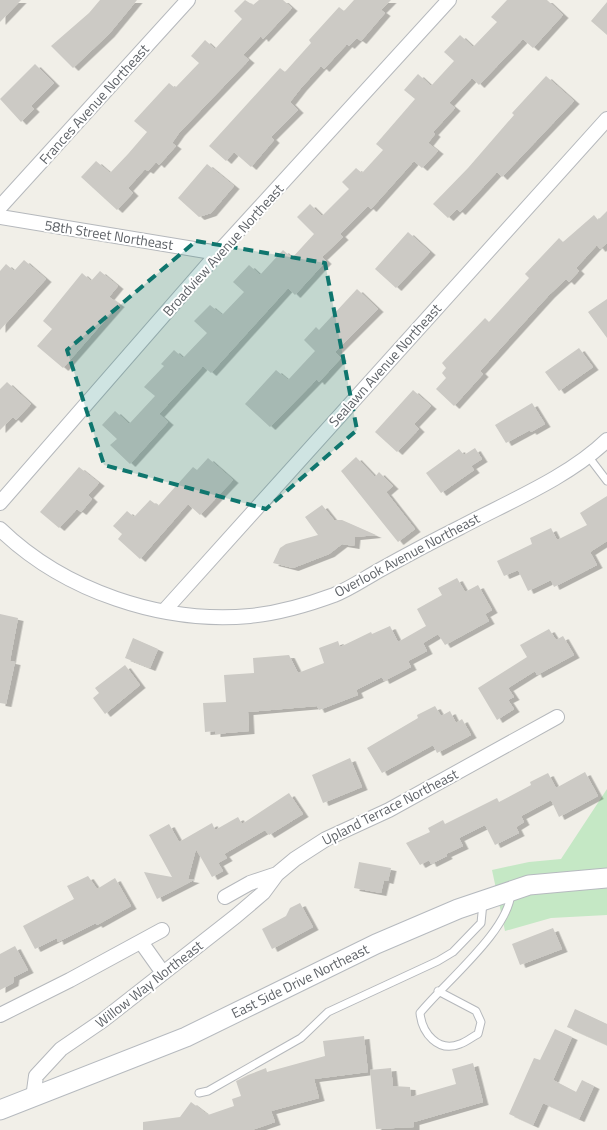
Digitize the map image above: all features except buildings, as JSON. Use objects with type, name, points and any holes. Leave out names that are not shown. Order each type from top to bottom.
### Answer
[{"type":"main road","name":"East Side Drive Northeast","points":[[0,1110],[186,1037],[376,944],[458,908],[529,885],[607,878]]},
{"type":"street","name":"Frances Avenue Northeast","points":[[0,207],[188,0]]},
{"type":"street","name":"Broadview Avenue Northeast","points":[[0,503],[218,253],[449,0]]},
{"type":"street","name":"Sealawn Avenue Northeast","points":[[164,611],[607,119]]},
{"type":"street","name":"58th Street Northeast","points":[[0,217],[218,253]]},
{"type":"street","name":"Overlook Avenue Northeast","points":[[0,529],[46,565],[76,582],[118,599],[164,611],[203,616],[249,616],[280,612],[337,594],[560,474],[588,456],[607,440]]},
{"type":"street","name":"Upland Terrace Northeast","points":[[225,897],[250,883],[277,874],[295,859],[326,839],[389,810],[557,717]]},
{"type":"street","name":"Willow Way Northeast","points":[[33,1098],[36,1076],[40,1069],[61,1050],[163,973],[262,893],[277,874]]},
{"type":"street","points":[[0,1015],[162,930]]},
{"type":"street","points":[[141,942],[163,973]]},
{"type":"lane","points":[[588,456],[607,481]]},
{"type":"lane","points":[[438,991],[476,1011],[481,1022],[478,1034],[459,1045],[444,1046],[429,1037],[421,1027],[420,1013],[438,991],[494,932],[510,904],[510,892]]},
{"type":"lane","points":[[199,1094],[208,1091],[301,1038],[328,1012],[438,961],[453,952],[481,923],[483,900]]},
{"type":"highlighted area","points":[[196,241],[325,263],[357,430],[266,509],[104,465],[67,350]]},
{"type":"green space","points":[[607,789],[607,915],[551,918],[505,931],[492,870],[529,862],[561,859]]}]
